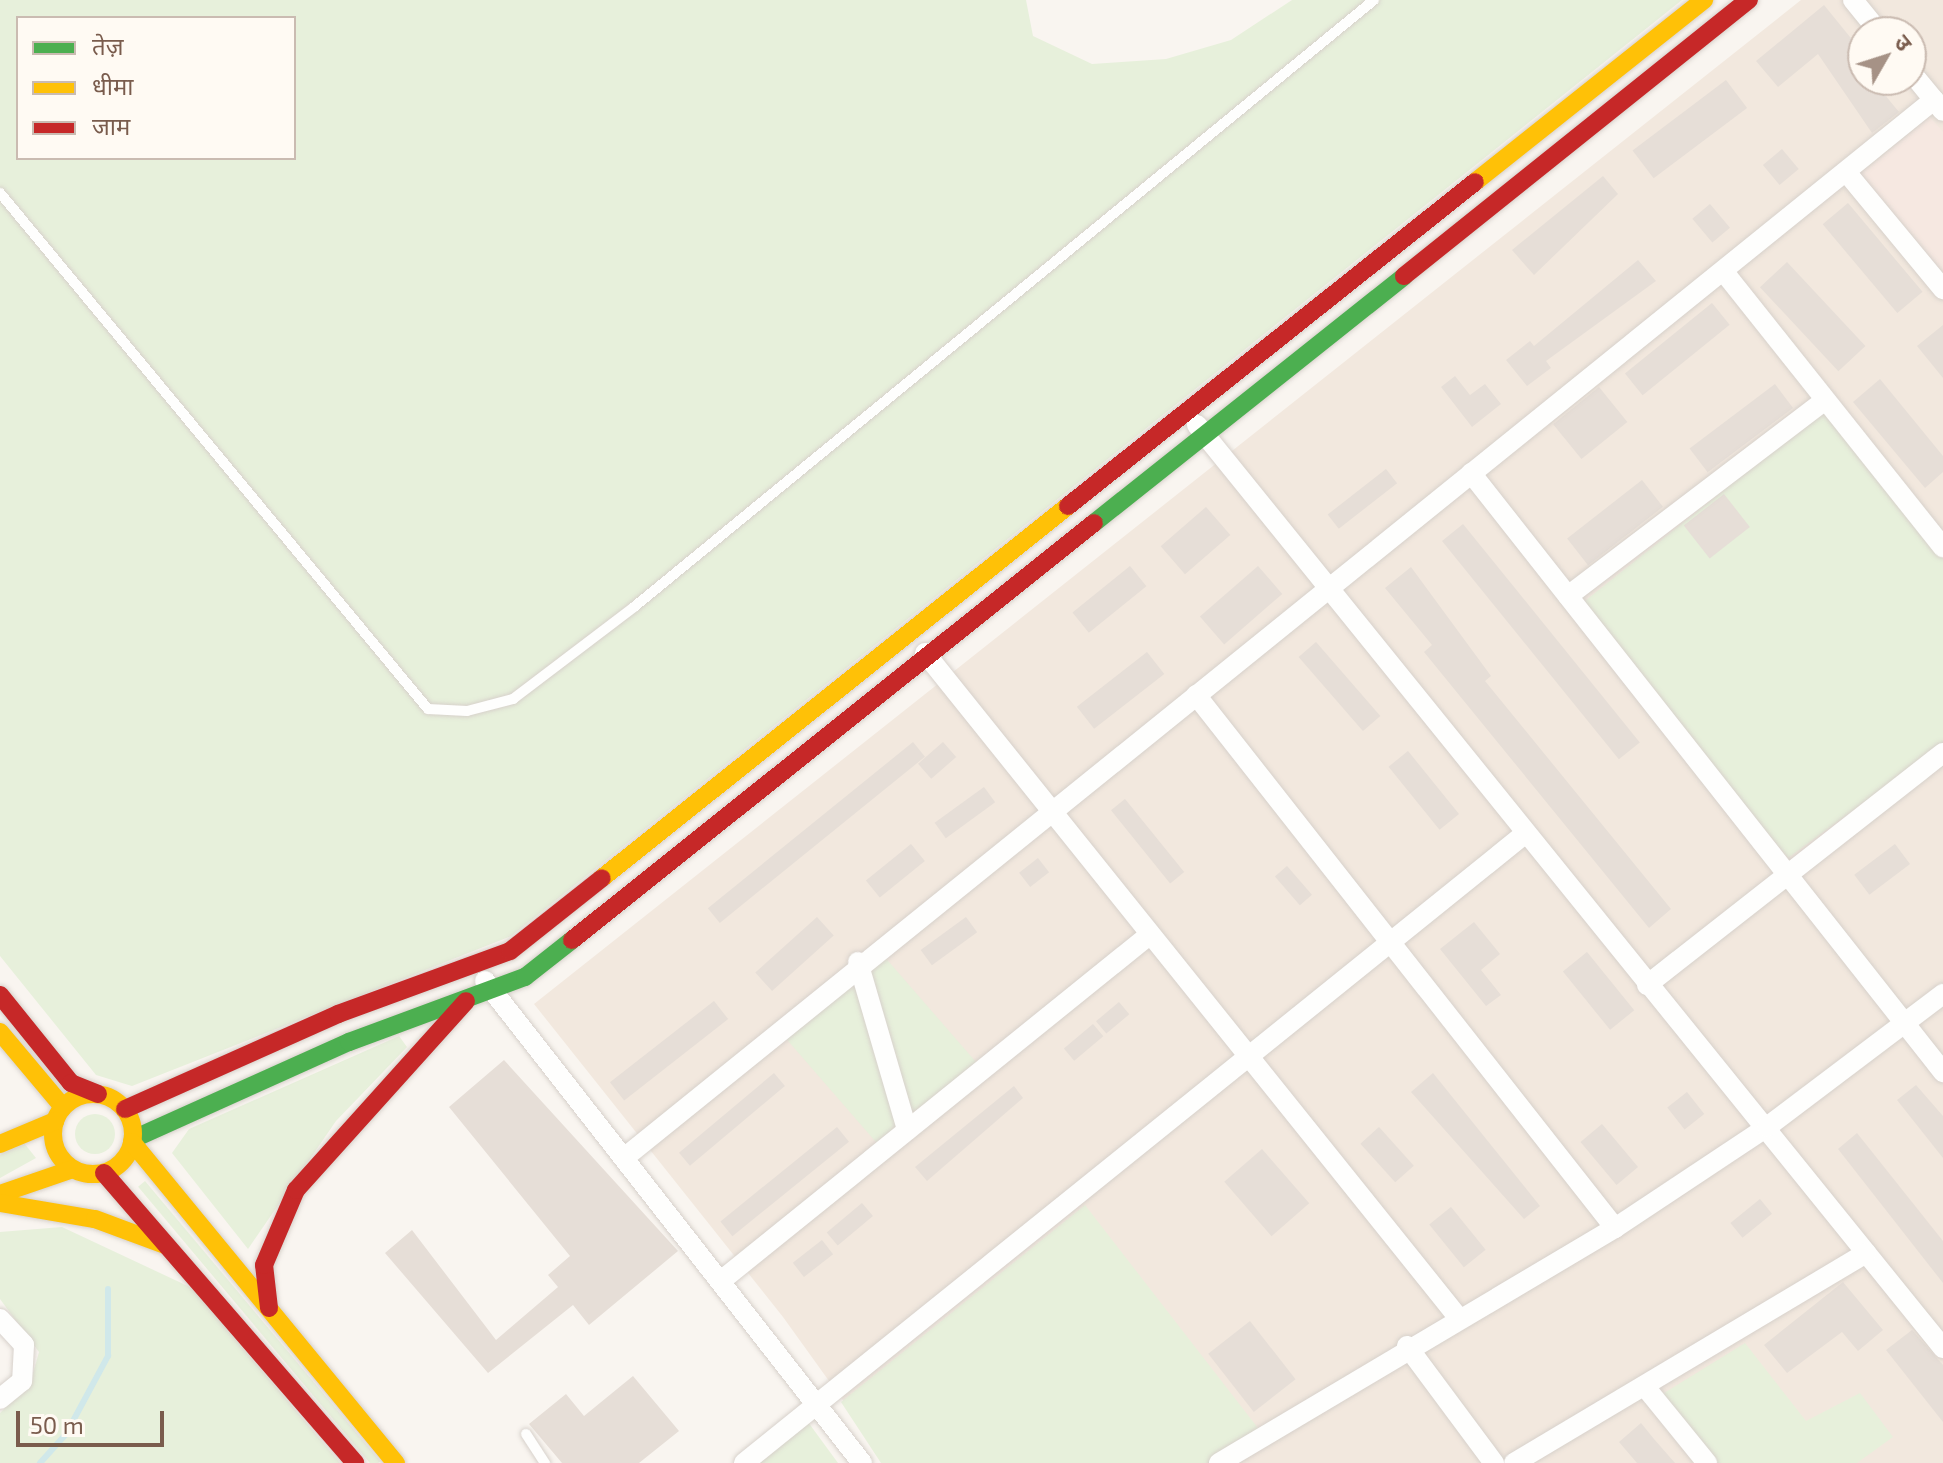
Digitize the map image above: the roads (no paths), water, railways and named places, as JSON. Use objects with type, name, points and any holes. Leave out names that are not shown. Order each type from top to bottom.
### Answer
[{"type":"street","points":[[125,1109],[338,1014],[510,951],[1186,409],[1704,0]]},
{"type":"street","points":[[104,1173],[124,1160],[133,1140],[160,1121],[525,977],[925,653],[1749,0]]},
{"type":"street","points":[[1853,0],[1866,16]]},
{"type":"street","points":[[624,1158],[858,962],[1847,173],[1938,106]]},
{"type":"street","points":[[1847,173],[1943,289]]},
{"type":"street","points":[[1724,272],[1943,547]]},
{"type":"street","points":[[1568,596],[1824,401]]},
{"type":"street","points":[[1186,409],[1647,985],[1767,1127],[1943,1348]]},
{"type":"street","points":[[1471,473],[1902,1024],[1943,1072]]},
{"type":"street","points":[[925,653],[1148,936],[1458,1317]]},
{"type":"street","points":[[1196,695],[1615,1228]]},
{"type":"street","points":[[1647,985],[1943,753]]},
{"type":"street","points":[[744,1463],[1526,833]]},
{"type":"street","points":[[722,1280],[1148,936]]},
{"type":"street","points":[[858,962],[907,1130]]},
{"type":"street","points":[[477,963],[489,990],[819,1400],[862,1463]]},
{"type":"street","points":[[1219,1463],[1407,1346],[1615,1228],[1767,1127],[1943,994]]},
{"type":"street","points":[[0,995],[71,1083],[125,1109],[133,1140],[396,1463]]},
{"type":"street","points":[[269,1308],[264,1265],[296,1190],[469,997]]},
{"type":"street","points":[[0,1032],[59,1114],[58,1153],[73,1169]]},
{"type":"street","points":[[0,1144],[98,1094]]},
{"type":"street","points":[[0,1194],[73,1169],[104,1173],[176,1251],[355,1463]]},
{"type":"street","points":[[0,1203],[95,1219],[176,1251]]},
{"type":"street","points":[[1514,1463],[1646,1388],[1866,1253]]},
{"type":"street","points":[[0,1319],[24,1345],[22,1381],[0,1399]]},
{"type":"street","points":[[1407,1346],[1494,1463]]},
{"type":"street","points":[[1646,1388],[1707,1463]]},
{"type":"lane","points":[[0,193],[428,709],[467,711],[513,699],[634,607],[1374,0]]},
{"type":"lane","points":[[526,1434],[545,1463]]},
{"type":"waterway","points":[[40,1463],[66,1434],[108,1356],[108,1289]]}]
